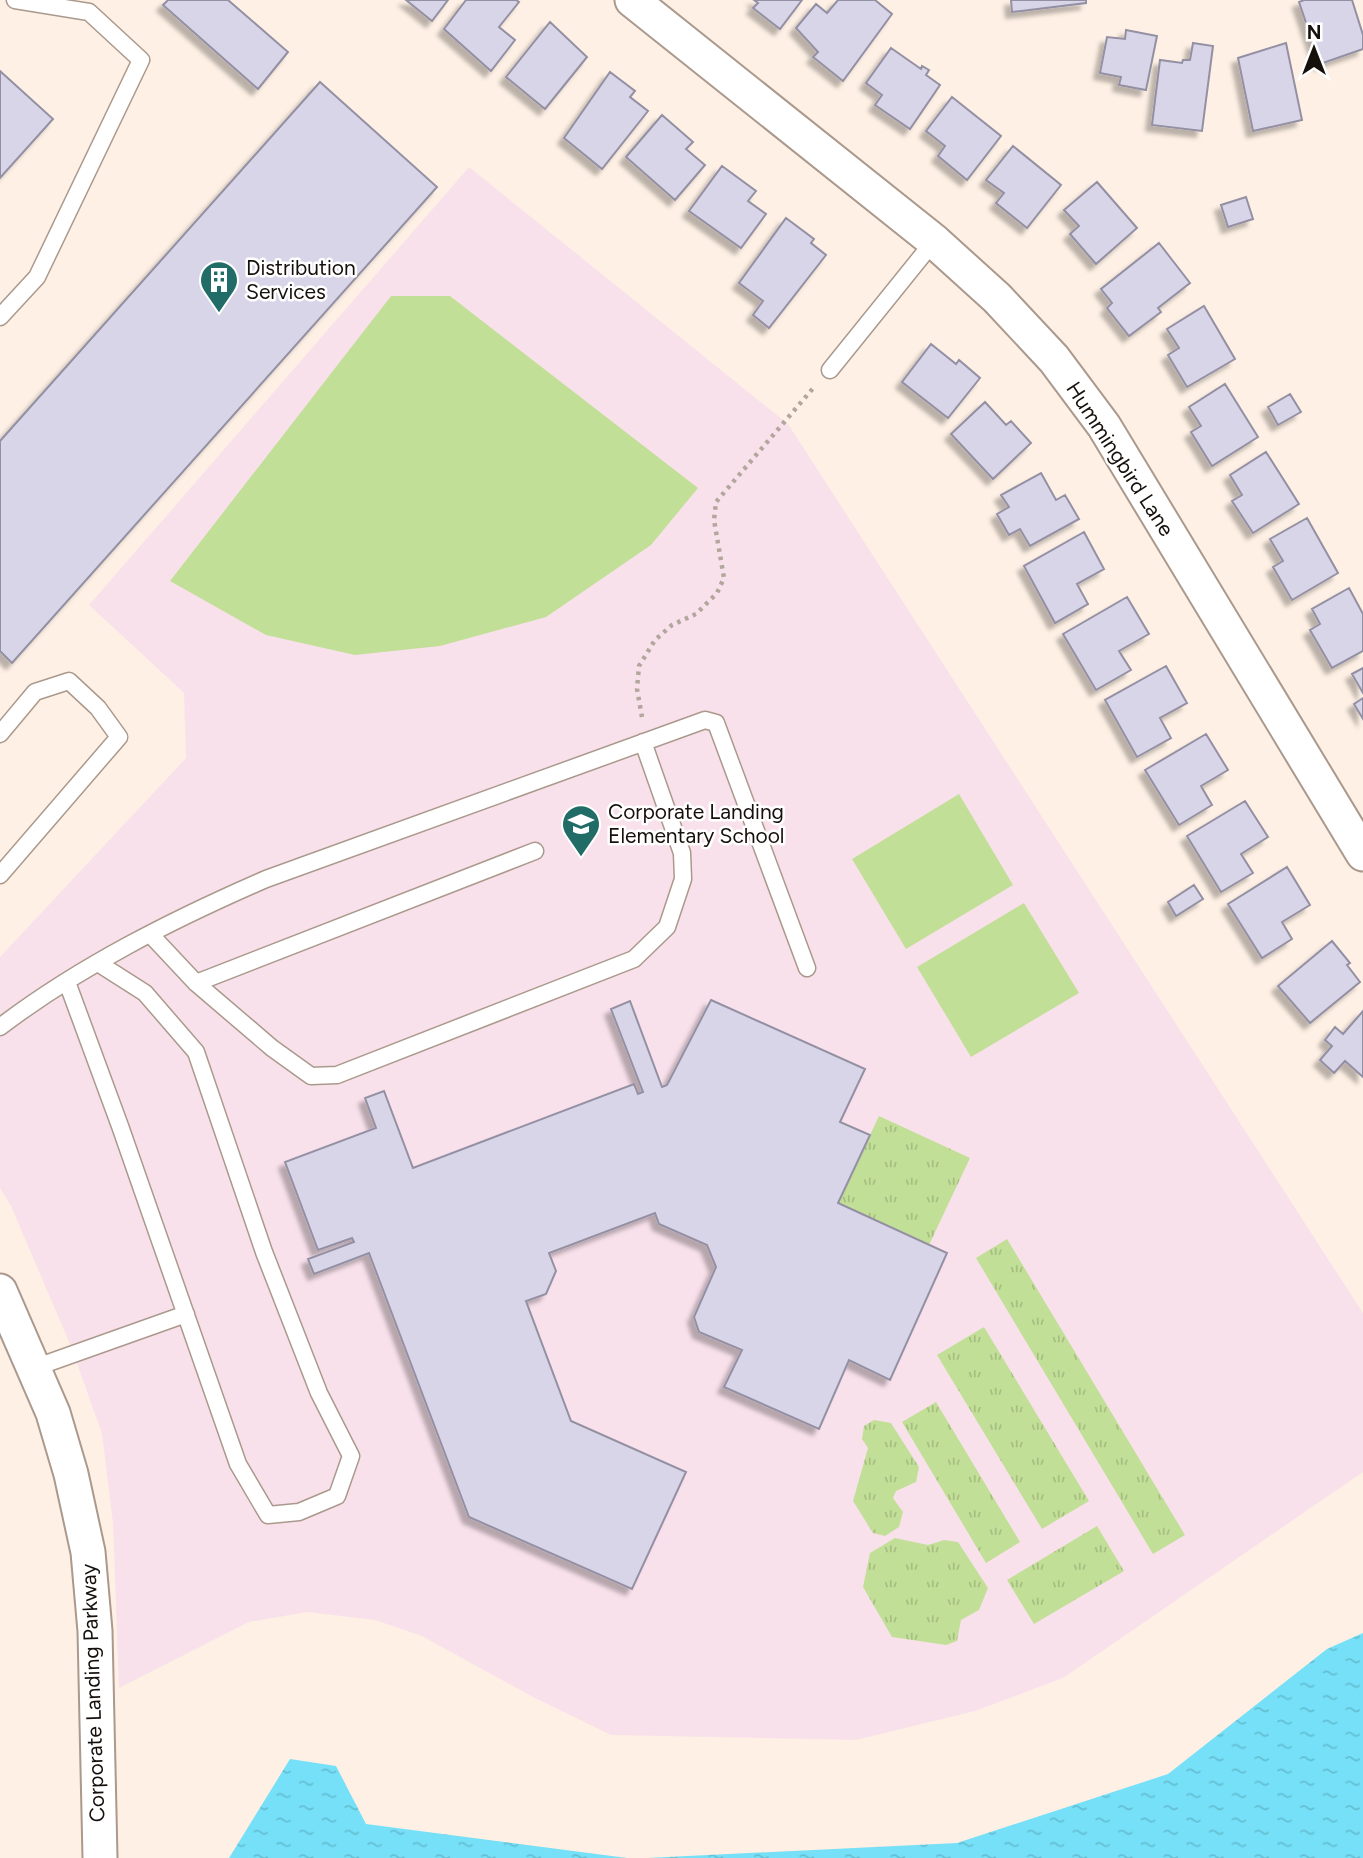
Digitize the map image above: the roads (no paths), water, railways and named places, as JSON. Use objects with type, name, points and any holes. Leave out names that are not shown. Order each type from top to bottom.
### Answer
[{"type":"street","name":"Hummingbird Lane","points":[[632,0],[934,241],[997,298],[1054,359],[1104,426],[1363,855]]},
{"type":"street","name":"Corporate Landing Parkway","points":[[0,1291],[52,1413],[71,1474],[88,1552],[95,1631],[100,1858]]},
{"type":"lane","points":[[0,317],[37,276],[141,60],[89,12],[15,0]]},
{"type":"lane","points":[[830,370],[934,241]]},
{"type":"lane","points":[[0,875],[120,737],[98,708],[69,681],[35,692],[1,733]]},
{"type":"lane","points":[[0,1027],[36,1000],[98,963],[266,879],[705,720],[716,723],[807,968]]},
{"type":"lane","points":[[151,935],[196,983],[272,1048],[311,1076],[337,1075],[634,959],[667,927],[683,879],[682,853],[650,740]]},
{"type":"lane","points":[[196,983],[535,851]]},
{"type":"lane","points":[[67,982],[238,1464],[268,1516],[299,1512],[337,1496],[351,1456],[319,1393],[264,1252],[196,1052],[145,993],[98,963]]},
{"type":"lane","points":[[34,1368],[186,1314]]},
{"type":"water","points":[[1363,1633],[1363,1858],[647,1858],[957,1843],[1168,1774],[1327,1649]]},
{"type":"water","points":[[290,1759],[336,1766],[366,1824],[627,1858],[229,1858]]},
{"type":"place","name":"Distribution Services","points":[[219,314]]},
{"type":"place","name":"Corporate Landing Elementary School","points":[[581,858]]}]
